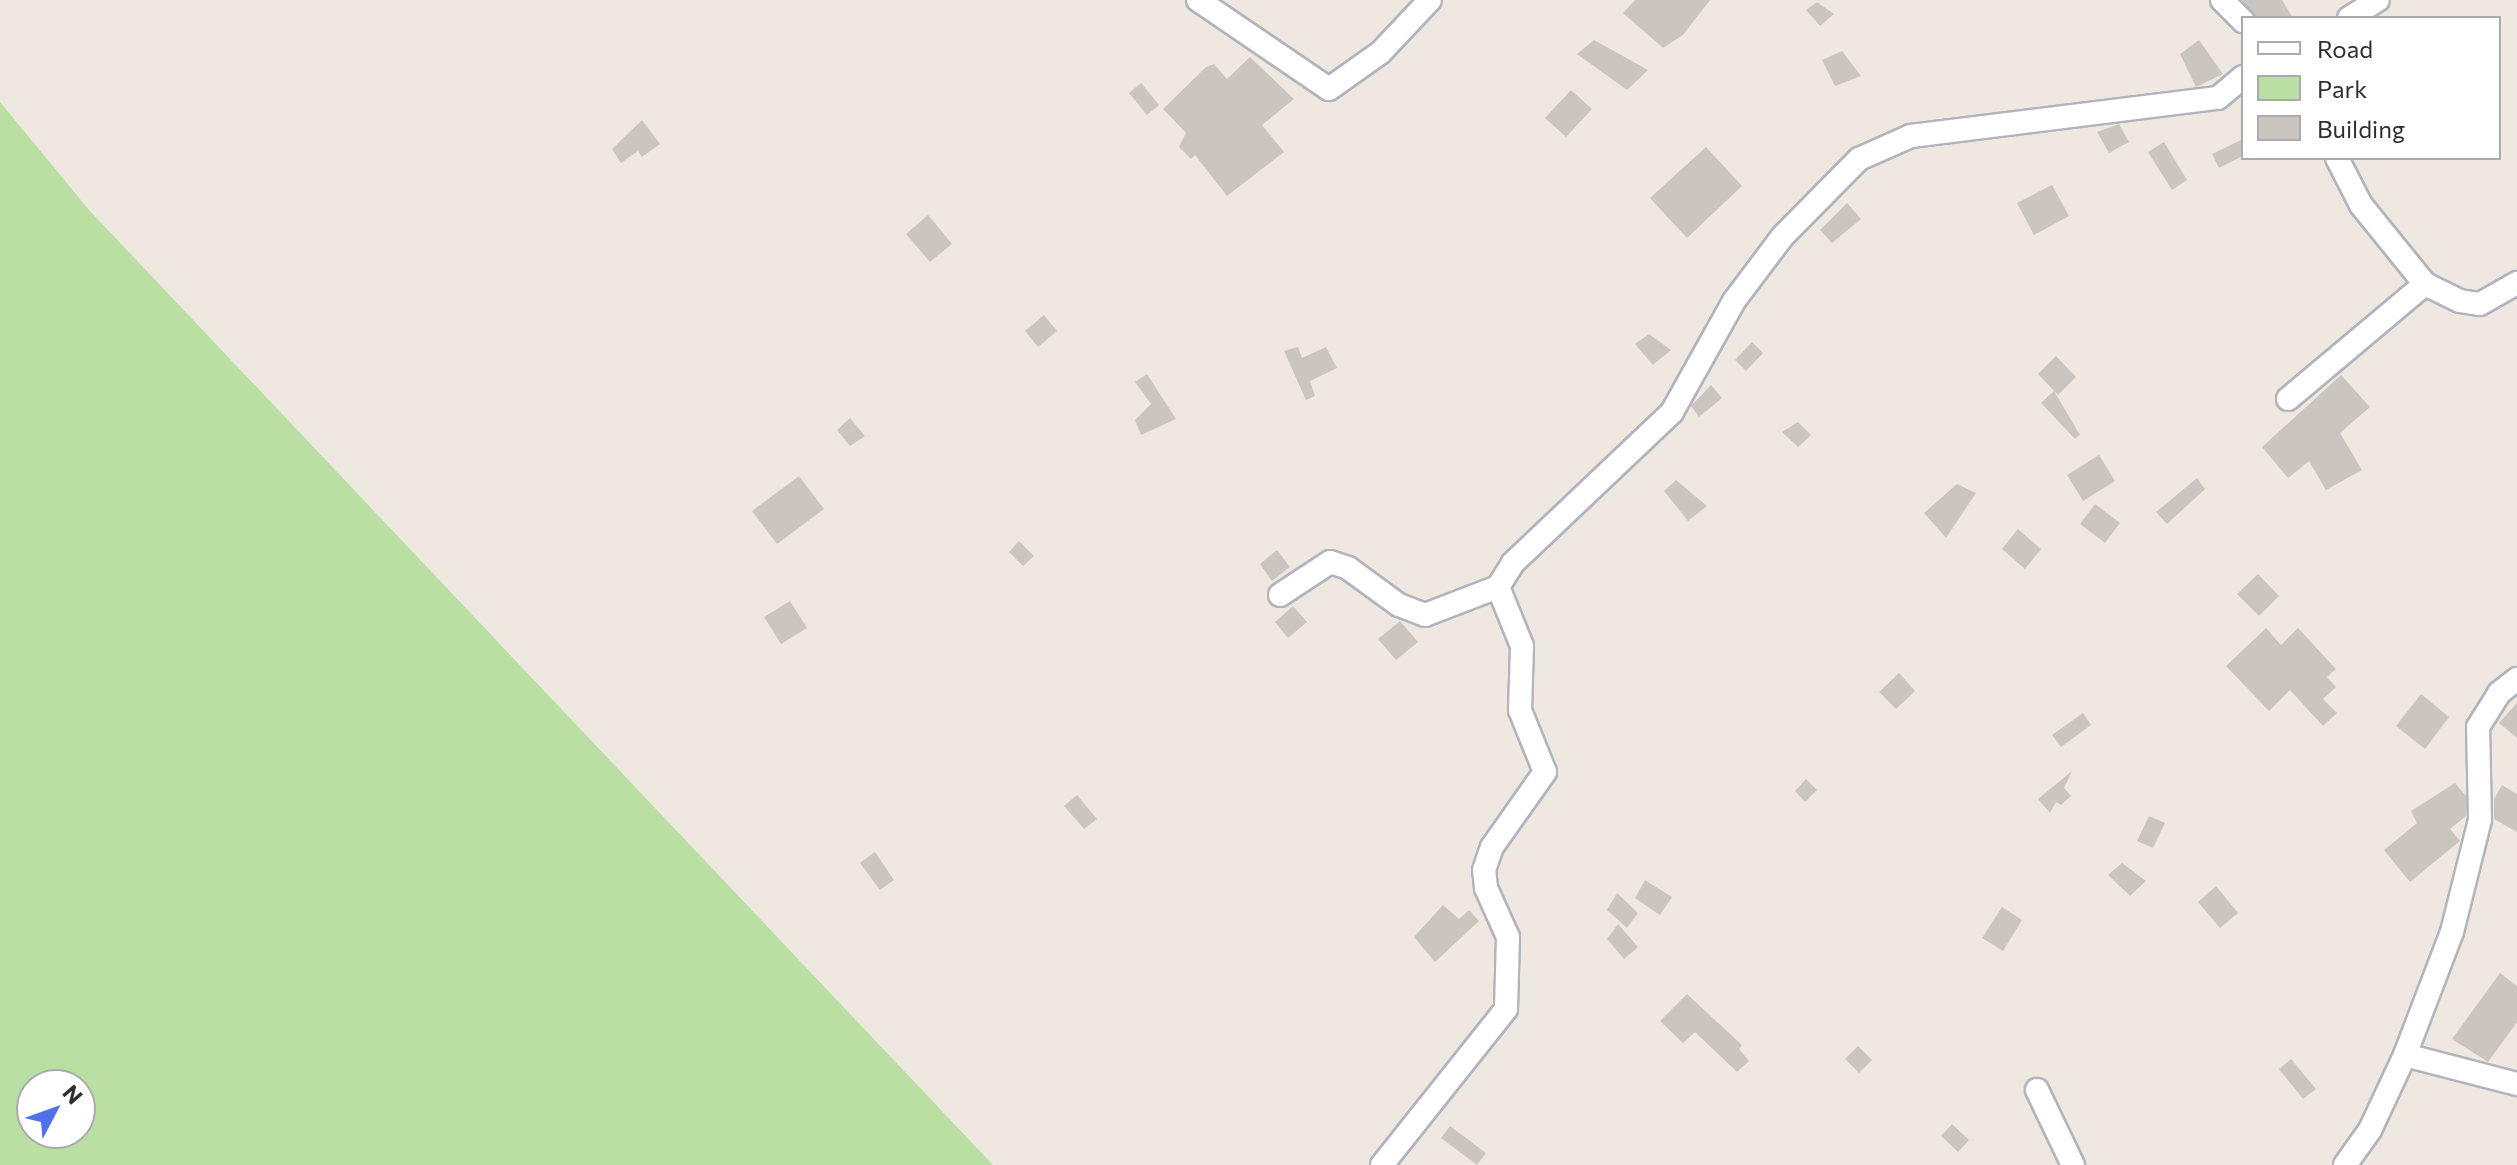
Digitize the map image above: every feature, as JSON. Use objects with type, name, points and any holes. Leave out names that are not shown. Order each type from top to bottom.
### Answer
[{"type":"street","points":[[1198,0],[1329,89],[1381,52],[1430,0]]},
{"type":"street","points":[[2222,0],[2241,19]]},
{"type":"street","points":[[2352,16],[2378,0]]},
{"type":"street","points":[[1280,595],[1330,562],[1348,568],[1399,605],[1425,615],[1498,587],[1513,563],[1672,412],[1734,301],[1782,237],[1859,159],[1911,136],[2218,98],[2241,79]]},
{"type":"street","points":[[2338,160],[2361,205],[2425,284],[2460,301],[2480,304],[2517,283]]},
{"type":"street","points":[[2288,399],[2425,284]]},
{"type":"street","points":[[1382,1165],[1506,1009],[1508,937],[1486,888],[1484,870],[1492,847],[1545,772],[1520,710],[1522,646],[1498,587]]},
{"type":"street","points":[[2345,1165],[2370,1130],[2405,1055],[2452,932],[2480,820],[2478,727],[2499,693],[2517,679]]},
{"type":"street","points":[[2405,1055],[2517,1084]]},
{"type":"street","points":[[2037,1090],[2073,1165]]},
{"type":"green space","points":[[0,102],[89,210],[993,1165],[0,1165]]},
{"type":"building","points":[[1635,0],[1710,0],[1683,35],[1663,48],[1623,13]]},
{"type":"building","points":[[2242,0],[2282,0],[2292,16],[2255,16]]},
{"type":"building","points":[[1817,2],[1834,14],[1820,26],[1806,10]]},
{"type":"building","points":[[1594,40],[1648,70],[1627,90],[1577,54]]},
{"type":"building","points":[[2199,40],[2223,74],[2196,87],[2180,54]]},
{"type":"building","points":[[1842,51],[1861,76],[1835,86],[1822,60]]},
{"type":"building","points":[[1250,57],[1294,99],[1262,125],[1284,152],[1227,196],[1195,155],[1191,159],[1179,147],[1186,133],[1163,109],[1206,67],[1214,64],[1227,79]]},
{"type":"building","points":[[1141,83],[1159,105],[1147,115],[1129,93]]},
{"type":"building","points":[[1571,90],[1592,109],[1566,137],[1545,118]]},
{"type":"building","points":[[642,120],[660,144],[642,157],[638,151],[621,163],[612,149]]},
{"type":"building","points":[[2119,124],[2129,142],[2109,153],[2097,132]]},
{"type":"building","points":[[2241,140],[2241,157],[2219,168],[2212,154]]},
{"type":"building","points":[[2164,142],[2187,180],[2172,190],[2148,152]]},
{"type":"building","points":[[1706,147],[1742,186],[1687,238],[1650,198]]},
{"type":"building","points":[[2052,185],[2069,216],[2034,235],[2017,203]]},
{"type":"building","points":[[1847,203],[1861,219],[1832,243],[1820,230]]},
{"type":"building","points":[[928,215],[952,244],[930,262],[906,234]]},
{"type":"building","points":[[1044,315],[1057,331],[1038,347],[1025,331]]},
{"type":"building","points":[[1649,334],[1671,350],[1653,365],[1635,344]]},
{"type":"building","points":[[1752,342],[1763,353],[1746,371],[1735,360]]},
{"type":"building","points":[[1298,347],[1302,358],[1326,347],[1337,368],[1310,381],[1315,396],[1306,400],[1284,351]]},
{"type":"building","points":[[2056,356],[2076,377],[2058,395],[2038,374]]},
{"type":"building","points":[[1147,374],[1176,419],[1141,435],[1135,420],[1151,404],[1135,382]]},
{"type":"building","points":[[2341,375],[2370,407],[2340,433],[2362,470],[2326,490],[2309,461],[2288,478],[2262,447]]},
{"type":"building","points":[[1711,385],[1722,398],[1699,417],[1691,406]]},
{"type":"building","points":[[2054,391],[2080,435],[2075,439],[2041,403]]},
{"type":"building","points":[[850,418],[865,436],[850,446],[837,430]]},
{"type":"building","points":[[1798,422],[1811,435],[1798,447],[1782,432]]},
{"type":"building","points":[[2099,455],[2115,481],[2083,501],[2067,475]]},
{"type":"building","points":[[799,476],[824,509],[777,544],[752,511]]},
{"type":"building","points":[[2197,478],[2205,489],[2167,524],[2156,512]]},
{"type":"building","points":[[1676,480],[1707,506],[1688,521],[1664,491]]},
{"type":"building","points":[[1957,484],[1976,493],[1946,538],[1924,513]]},
{"type":"building","points":[[2095,504],[2120,523],[2105,543],[2080,524]]},
{"type":"building","points":[[2018,529],[2041,549],[2025,569],[2002,549]]},
{"type":"building","points":[[1019,541],[1034,556],[1023,566],[1009,552]]},
{"type":"building","points":[[1277,550],[1290,567],[1272,581],[1260,564]]},
{"type":"building","points":[[2258,574],[2279,596],[2259,616],[2237,594]]},
{"type":"building","points":[[790,601],[807,628],[781,644],[764,617]]},
{"type":"building","points":[[1293,606],[1307,622],[1288,638],[1275,622]]},
{"type":"building","points":[[1400,621],[1418,642],[1396,660],[1378,639]]},
{"type":"building","points":[[2266,628],[2281,645],[2298,628],[2336,669],[2327,677],[2336,687],[2323,699],[2337,713],[2323,726],[2290,690],[2269,711],[2226,666]]},
{"type":"building","points":[[1899,673],[1915,691],[1896,709],[1879,692]]},
{"type":"building","points":[[2421,694],[2449,717],[2425,749],[2396,726]]},
{"type":"building","points":[[2517,703],[2517,738],[2499,723]]},
{"type":"building","points":[[2083,713],[2091,725],[2061,747],[2052,735]]},
{"type":"building","points":[[2072,771],[2064,788],[2071,796],[2061,805],[2056,802],[2050,813],[2038,799]]},
{"type":"building","points":[[1806,779],[1817,790],[1805,802],[1795,791]]},
{"type":"building","points":[[2455,783],[2466,796],[2466,816],[2450,829],[2460,841],[2410,882],[2384,850],[2417,823],[2411,811]]},
{"type":"building","points":[[2502,785],[2517,794],[2517,832],[2494,819],[2494,799]]},
{"type":"building","points":[[1077,795],[1097,819],[1084,829],[1064,806]]},
{"type":"building","points":[[2149,816],[2165,823],[2153,848],[2137,841]]},
{"type":"building","points":[[875,852],[894,880],[880,890],[860,863]]},
{"type":"building","points":[[2122,863],[2146,881],[2130,896],[2108,875]]},
{"type":"building","points":[[1645,880],[1672,897],[1660,915],[1635,898]]},
{"type":"building","points":[[2216,886],[2238,913],[2220,928],[2198,902]]},
{"type":"building","points":[[1617,893],[1638,913],[1627,928],[1607,910]]},
{"type":"building","points":[[1443,905],[1459,919],[1469,910],[1479,921],[1435,962],[1414,937]]},
{"type":"building","points":[[2002,907],[2022,920],[2003,951],[1982,938]]},
{"type":"building","points":[[1618,924],[1638,947],[1624,959],[1607,939]]},
{"type":"building","points":[[2500,973],[2517,986],[2517,1022],[2488,1062],[2452,1039]]},
{"type":"building","points":[[1687,994],[1742,1045],[1739,1049],[1749,1061],[1737,1072],[1695,1032],[1683,1043],[1660,1021]]},
{"type":"building","points":[[1858,1046],[1872,1060],[1859,1073],[1845,1059]]},
{"type":"building","points":[[2291,1059],[2316,1089],[2303,1099],[2279,1069]]},
{"type":"building","points":[[1952,1124],[1969,1140],[1958,1152],[1941,1136]]},
{"type":"building","points":[[1450,1126],[1486,1153],[1477,1165],[1441,1138]]}]
